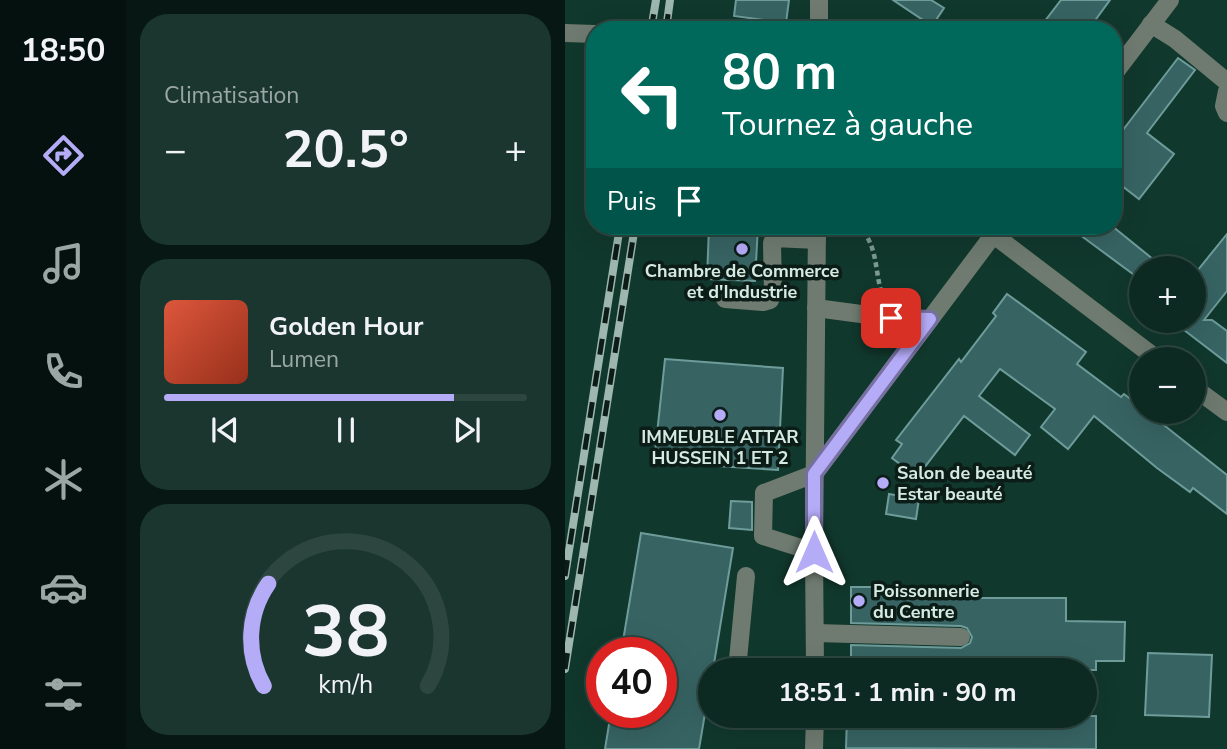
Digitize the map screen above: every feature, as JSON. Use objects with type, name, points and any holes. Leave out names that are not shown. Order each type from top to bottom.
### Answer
[{"type":"street","points":[[819,0],[819,21]]},
{"type":"street","points":[[1122,63],[1170,0]]},
{"type":"street","points":[[1151,24],[1175,39],[1227,82]]},
{"type":"street","points":[[565,33],[586,33]]},
{"type":"street","points":[[1227,91],[1224,106],[1227,113]]},
{"type":"street","points":[[725,299],[763,302],[770,300],[773,293],[773,240],[801,235]]},
{"type":"street","points":[[815,658],[817,235]]},
{"type":"street","points":[[814,552],[763,536],[764,493],[814,474],[930,319],[988,235]]},
{"type":"street","points":[[1000,235],[1142,347]]},
{"type":"street","points":[[816,308],[891,318],[930,319]]},
{"type":"street","points":[[1206,397],[1227,412]]},
{"type":"street","points":[[738,658],[746,576]]},
{"type":"street","points":[[815,633],[961,637]]},
{"type":"street","points":[[814,749],[815,728]]},
{"type":"path","points":[[867,235],[874,254],[879,287],[891,318]]},
{"type":"building","points":[[736,0],[789,0],[786,21],[734,16]]},
{"type":"building","points":[[893,0],[931,0],[944,8],[935,21],[924,21]]},
{"type":"building","points":[[1061,0],[1110,0],[1095,21],[1045,21]]},
{"type":"building","points":[[1178,58],[1195,70],[1147,133],[1174,154],[1139,199],[1122,186],[1122,131]]},
{"type":"building","points":[[1227,234],[1227,291],[1206,317],[1206,260]]},
{"type":"building","points":[[709,235],[758,235],[755,281],[707,279]]},
{"type":"building","points":[[1080,235],[1122,235],[1149,256],[1129,256],[1129,271]]},
{"type":"building","points":[[1007,294],[1086,352],[1077,364],[1121,397],[1124,394],[1129,398],[1129,424],[1162,424],[1227,475],[1227,514],[1193,488],[1190,492],[1157,468],[1094,416],[1068,449],[1041,427],[1055,409],[1000,369],[979,396],[1030,435],[1015,455],[964,416],[917,477],[892,458],[902,444],[896,440],[959,359],[961,362],[996,316],[993,313]]},
{"type":"building","points":[[1206,320],[1212,320],[1227,331],[1227,363],[1188,333],[1206,333]]},
{"type":"building","name":"IMMEUBLE ATTAR HUSSEIN 1 ET 2","points":[[665,359],[783,368],[778,470],[654,462]]},
{"type":"building","points":[[889,494],[919,499],[916,519],[886,514]]},
{"type":"building","points":[[731,501],[752,502],[752,530],[729,528]]},
{"type":"building","points":[[641,533],[733,548],[715,658],[698,658],[698,728],[703,728],[699,749],[605,749],[608,728],[677,728],[677,637],[624,637]]},
{"type":"building","points":[[851,587],[969,587],[969,598],[1066,598],[1066,621],[1125,622],[1124,661],[1097,661],[1097,658],[851,658],[851,645],[961,648],[970,643],[972,637],[967,628],[961,626],[851,623]]},
{"type":"building","points":[[1148,653],[1212,655],[1209,717],[1145,715]]},
{"type":"building","points":[[847,728],[1096,728],[1096,749],[846,748]]},
{"type":"railway","points":[[652,21],[656,0]]},
{"type":"railway","points":[[667,21],[670,0]]},
{"type":"railway","points":[[565,576],[619,235]]},
{"type":"railway","points":[[565,669],[634,235]]},
{"type":"place","name":"Chambre de Commerce et d'Industrie","points":[[742,249]]},
{"type":"place","name":"IMMEUBLE ATTAR HUSSEIN 1 ET 2","points":[[720,415]]},
{"type":"place","name":"Salon de beauté Estar beauté","points":[[883,483]]},
{"type":"place","name":"Poissonnerie du Centre","points":[[859,601]]},
{"type":"route","points":[[814,552],[814,474],[930,319],[891,318]]}]
